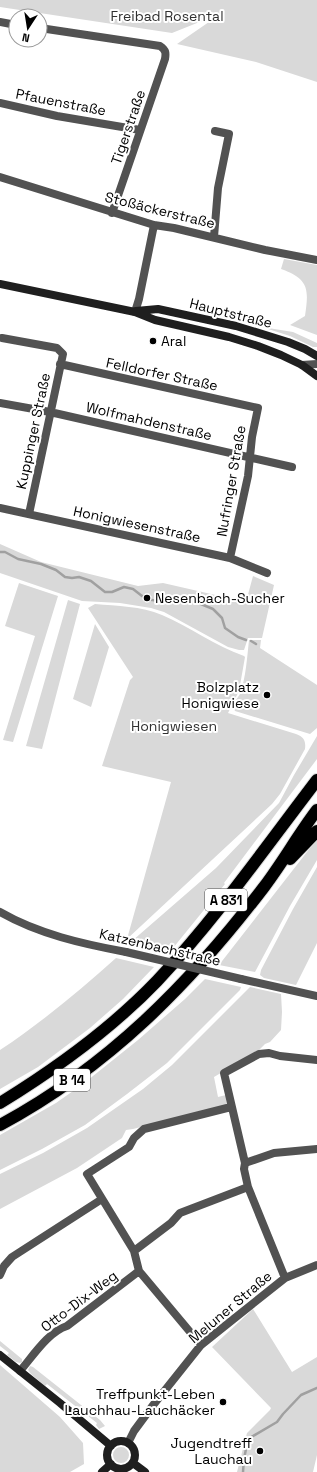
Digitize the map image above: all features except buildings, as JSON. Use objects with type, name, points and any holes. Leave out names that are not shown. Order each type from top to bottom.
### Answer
[{"type":"highway","name":"A 831","points":[[125,1012],[157,981],[208,924],[317,780]]},
{"type":"highway","name":"A 831","points":[[137,1027],[164,1003],[190,976],[230,929],[274,873],[317,810]]},
{"type":"highway","points":[[274,873],[317,831]]},
{"type":"highway","name":"B 14","points":[[0,1103],[54,1068],[125,1012]]},
{"type":"highway","name":"B 14","points":[[0,1125],[70,1082],[122,1041],[137,1027]]},
{"type":"main road","name":"Hauptstraße","points":[[0,284],[135,312],[155,320],[229,337],[281,355],[302,365],[317,376]]},
{"type":"main road","name":"Hauptstraße","points":[[135,312],[158,309],[236,326],[288,342],[317,356]]},
{"type":"main road","points":[[281,355],[287,352],[289,348],[288,342]]},
{"type":"main road","points":[[0,1355],[111,1446]]},
{"type":"main road","points":[[119,1441],[128,1443],[132,1446],[135,1454],[133,1463],[122,1469],[114,1467],[108,1460],[107,1453],[111,1446],[119,1441]]},
{"type":"main road","points":[[133,1463],[145,1472]]},
{"type":"main road","points":[[102,1472],[111,1464]]},
{"type":"street","name":"Tigerstraße","points":[[48,29],[160,46],[166,52],[165,59],[112,213]]},
{"type":"street","name":"Pfauenstraße","points":[[0,103],[57,116],[140,130]]},
{"type":"street","points":[[214,237],[218,188],[229,134],[215,131]]},
{"type":"street","name":"Stoßäckerstraße","points":[[0,177],[154,225],[174,228],[266,250],[317,260]]},
{"type":"street","points":[[135,312],[154,225]]},
{"type":"street","name":"Kuppinger Straße","points":[[2,338],[57,348],[63,354],[29,514]]},
{"type":"street","name":"Felldorfer Straße","points":[[60,364],[258,408]]},
{"type":"street","name":"Hauptstraße","points":[[302,365],[317,364]]},
{"type":"street","name":"Wolfmahdenstraße","points":[[0,403],[50,412],[292,467]]},
{"type":"street","name":"Nufringer Straße","points":[[230,558],[251,458],[252,437],[258,408]]},
{"type":"street","name":"Honigwiesenstraße","points":[[0,508],[230,558],[267,573]]},
{"type":"street","name":"Katzenbachstraße","points":[[0,912],[38,931],[317,996]]},
{"type":"street","points":[[285,1278],[248,1187],[244,1169],[245,1163],[224,1073],[259,1054],[269,1053],[280,1056],[317,1060]]},
{"type":"street","points":[[201,1345],[139,1271],[134,1251],[87,1174],[129,1147],[134,1138],[144,1129],[232,1107]]},
{"type":"street","points":[[245,1163],[274,1153],[317,1149]]},
{"type":"street","points":[[134,1251],[171,1223],[180,1213],[248,1187]]},
{"type":"street","points":[[0,1275],[4,1266],[12,1257],[102,1199]]},
{"type":"street","name":"Meluner Straße","points":[[128,1443],[134,1431],[154,1404],[201,1345],[285,1278],[317,1264]]},
{"type":"street","name":"Otto-Dix-Weg","points":[[20,1371],[59,1328],[67,1326],[139,1271]]},
{"type":"green space","name":"Freibad Rosental","points":[[0,0],[317,0],[317,82],[256,62],[177,44],[222,13],[172,33],[48,14],[48,8],[0,7]]},
{"type":"green space","points":[[284,259],[317,265],[317,335],[290,325],[305,316],[307,292],[302,281],[281,269]]},
{"type":"green space","points":[[262,327],[293,332],[317,343],[317,347],[313,347],[290,336]]},
{"type":"green space","points":[[0,544],[41,562],[138,586],[163,583],[246,602],[253,576],[274,585],[262,638],[248,638],[244,650],[239,650],[228,647],[164,612],[151,608],[120,603],[82,601],[0,573]]},
{"type":"green space","points":[[19,583],[58,596],[13,742],[3,740],[35,636],[5,626]]},
{"type":"green space","points":[[68,600],[80,604],[42,749],[26,746]]},
{"type":"green space","name":"Honigwiesen","points":[[95,604],[129,607],[154,612],[233,652],[244,656],[239,691],[228,713],[301,736],[305,744],[305,749],[280,794],[272,804],[127,939],[171,782],[102,766],[130,680],[133,677],[88,608]]},
{"type":"green space","name":"Honigwiesen","points":[[95,624],[109,647],[91,707],[73,699]]},
{"type":"green space","points":[[249,640],[261,640],[260,648],[317,685],[317,728],[310,734],[235,711],[234,704],[240,694],[244,681]]},
{"type":"green space","points":[[317,736],[317,759],[224,883],[225,884],[169,953],[130,944],[216,868],[279,803]]},
{"type":"green space","points":[[317,839],[317,860],[290,906],[255,972],[219,965]]},
{"type":"green space","points":[[317,867],[317,943],[296,985],[264,978],[260,975],[261,970]]},
{"type":"green space","points":[[116,958],[154,967],[123,999],[90,1028],[38,1067],[0,1089],[0,1050],[60,1006]]},
{"type":"green space","points":[[205,979],[241,987],[240,990],[167,1063],[127,1094],[85,1125],[0,1170],[0,1135],[56,1103],[83,1084],[138,1040],[185,999]]},
{"type":"green space","points":[[250,987],[281,994],[281,1030],[270,1042],[265,1044],[258,1051],[214,1077],[218,1097],[226,1095],[227,1105],[126,1130],[122,1138],[77,1168],[0,1209],[0,1174],[43,1153],[87,1128],[143,1089],[172,1065]]},
{"type":"green space","points":[[253,1309],[292,1372],[317,1357],[317,1455],[313,1472],[237,1472],[247,1433],[271,1408],[212,1347]]},
{"type":"green space","points":[[0,1341],[22,1359],[22,1362],[16,1362],[7,1355],[9,1353],[0,1346]]},
{"type":"green space","points":[[0,1365],[60,1417],[83,1443],[84,1464],[70,1472],[0,1472]]},
{"type":"green space","points":[[30,1366],[100,1420],[105,1426],[99,1429],[96,1425],[97,1423],[47,1384],[45,1386],[28,1370]]},
{"type":"green space","points":[[118,1447],[124,1447],[129,1452],[127,1461],[124,1463],[118,1463],[113,1458],[113,1452]]},
{"type":"waterway","points":[[0,552],[5,552],[18,559],[41,564],[56,570],[65,577],[79,577],[91,581],[105,592],[112,592],[124,587],[133,589],[142,596],[152,600],[196,602],[213,609],[222,618],[225,628],[238,637],[246,640]]},
{"type":"waterway","points":[[251,641],[256,644]]},
{"type":"waterway","points":[[243,1472],[248,1439],[277,1422],[301,1395],[317,1388]]},
{"type":"place","name":"Aral","points":[[153,341]]},
{"type":"place","name":"Nesenbach-Sucher","points":[[147,598]]},
{"type":"place","name":"Bolzplatz Honigwiese","points":[[267,695]]},
{"type":"place","name":"Treffpunkt-Leben Lauchhau-Lauchäcker","points":[[223,1402]]},
{"type":"place","name":"Jugendtreff Lauchau","points":[[260,1451]]}]
